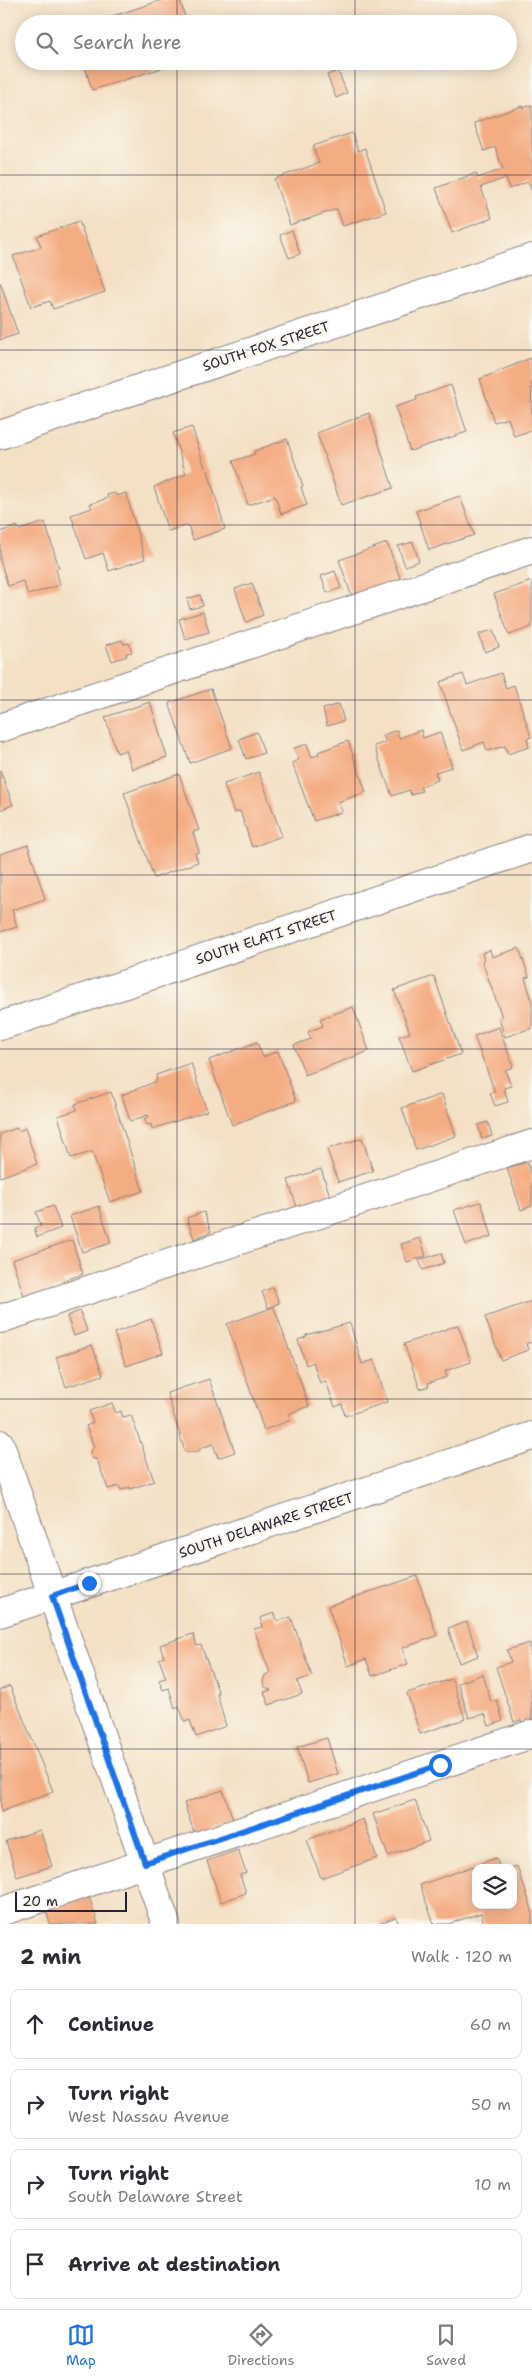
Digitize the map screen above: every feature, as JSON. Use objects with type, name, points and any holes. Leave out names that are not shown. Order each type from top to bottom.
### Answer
[{"type":"street","name":"SOUTH FOX STREET","points":[[0,435],[532,258]]},
{"type":"street","points":[[0,728],[532,550]]},
{"type":"street","name":"SOUTH ELATI STREET","points":[[0,1026],[532,848]]},
{"type":"street","points":[[0,1319],[532,1144]]},
{"type":"street","name":"SOUTH DELAWARE STREET","points":[[0,1613],[532,1436]]},
{"type":"street","points":[[0,1444],[166,1924]]},
{"type":"street","points":[[0,1912],[532,1734]]},
{"type":"building","points":[[162,0],[180,0],[184,15],[116,15]]},
{"type":"building","points":[[86,70],[156,70],[92,90]]},
{"type":"building","points":[[338,71],[347,93],[336,98],[327,75]]},
{"type":"building","points":[[532,105],[532,192],[528,182],[509,189],[506,178],[481,187],[492,218],[452,233],[436,188],[476,173],[478,178],[503,169],[495,147],[484,151],[474,123],[522,106],[523,108]]},
{"type":"building","points":[[352,133],[358,151],[365,148],[386,212],[343,226],[337,209],[290,225],[274,179],[319,163],[313,146]]},
{"type":"building","points":[[79,221],[105,292],[53,309],[50,301],[31,307],[13,256],[41,247],[37,236]]},
{"type":"building","points":[[292,230],[300,254],[289,258],[280,235]]},
{"type":"building","points":[[0,282],[18,334],[0,340]]},
{"type":"building","points":[[531,358],[532,430],[514,436],[508,418],[494,422],[480,379]]},
{"type":"building","points":[[451,385],[467,432],[410,451],[395,407],[417,400],[416,397]]},
{"type":"building","points":[[369,413],[393,488],[341,505],[317,433]]},
{"type":"building","points":[[192,427],[205,468],[208,471],[225,529],[193,540],[188,525],[168,531],[154,487],[186,474],[173,433]]},
{"type":"building","points":[[287,439],[303,486],[301,487],[307,505],[281,514],[275,496],[248,505],[233,461],[255,454],[254,451]]},
{"type":"building","points":[[115,493],[117,496],[126,493],[145,559],[109,571],[103,553],[86,559],[71,515],[92,508],[90,504],[108,498],[107,495]]},
{"type":"building","points":[[460,496],[474,535],[429,550],[416,511]]},
{"type":"building","points":[[45,522],[59,568],[56,569],[60,585],[28,595],[23,581],[8,586],[0,560],[0,532],[17,526],[19,530]]},
{"type":"building","points":[[413,542],[419,561],[405,566],[398,546]]},
{"type":"building","points":[[387,543],[401,580],[352,597],[339,560]]},
{"type":"building","points":[[335,571],[341,588],[327,593],[321,576]]},
{"type":"building","points":[[532,581],[532,627],[509,635],[494,594]]},
{"type":"building","points":[[252,583],[263,615],[246,622],[235,589]]},
{"type":"building","points":[[200,595],[203,606],[190,609],[187,599]]},
{"type":"building","points":[[203,612],[209,632],[185,639],[179,619]]},
{"type":"building","points":[[493,630],[499,647],[485,652],[479,634]]},
{"type":"building","points":[[122,640],[124,644],[129,643],[132,652],[126,653],[127,656],[112,661],[106,645]]},
{"type":"building","points":[[501,673],[506,688],[514,685],[531,737],[527,738],[529,747],[508,754],[505,746],[487,751],[484,742],[463,750],[440,682],[463,674],[467,685]]},
{"type":"building","points":[[211,689],[232,748],[190,763],[169,703]]},
{"type":"building","points":[[150,702],[167,757],[132,769],[126,750],[117,753],[105,717]]},
{"type":"building","points":[[339,704],[344,721],[327,726],[323,709]]},
{"type":"building","points":[[397,730],[399,738],[421,730],[423,738],[440,732],[452,767],[435,772],[438,780],[420,787],[422,791],[411,795],[409,790],[392,796],[374,746],[386,742],[383,735]]},
{"type":"building","points":[[257,732],[264,753],[246,759],[239,739]]},
{"type":"building","points":[[348,741],[366,792],[338,802],[342,812],[314,821],[292,763],[299,760],[294,748],[307,744],[312,757],[319,754],[318,752]]},
{"type":"building","points":[[0,770],[13,805],[0,810]]},
{"type":"building","points":[[259,772],[282,836],[252,847],[240,811],[234,813],[224,784]]},
{"type":"building","points":[[179,774],[199,830],[193,832],[199,852],[195,853],[198,862],[154,878],[124,793]]},
{"type":"building","points":[[28,845],[45,899],[12,910],[17,927],[0,932],[0,854]]},
{"type":"building","points":[[519,948],[529,977],[525,978],[532,1000],[532,1028],[505,1037],[499,1019],[502,1017],[482,961],[484,960],[482,953],[490,950],[492,957]]},
{"type":"building","points":[[434,976],[461,1054],[412,1071],[399,1036],[410,1033],[394,990]]},
{"type":"building","points":[[353,1007],[369,1051],[305,1075],[294,1045],[311,1039],[308,1032],[323,1026],[320,1019]]},
{"type":"building","points":[[499,1027],[513,1067],[505,1070],[511,1086],[504,1088],[508,1102],[495,1106],[490,1093],[495,1092],[474,1036]]},
{"type":"building","points":[[257,1042],[263,1057],[278,1051],[296,1101],[232,1125],[209,1060]]},
{"type":"building","points":[[191,1063],[207,1111],[152,1129],[151,1124],[147,1125],[144,1119],[149,1117],[148,1115],[130,1121],[122,1095],[157,1081],[156,1075]]},
{"type":"building","points":[[111,1092],[143,1191],[110,1202],[92,1152],[71,1158],[58,1116],[77,1110],[75,1104]]},
{"type":"building","points":[[442,1094],[456,1136],[416,1150],[402,1108]]},
{"type":"building","points":[[488,1122],[492,1136],[482,1139],[478,1125]]},
{"type":"building","points":[[17,1128],[19,1131],[25,1128],[37,1164],[0,1177],[0,1134]]},
{"type":"building","points":[[362,1138],[373,1171],[338,1182],[327,1149]]},
{"type":"building","points":[[527,1162],[532,1177],[532,1206],[521,1210],[507,1168]]},
{"type":"building","points":[[321,1169],[330,1196],[297,1207],[288,1180]]},
{"type":"building","points":[[481,1202],[492,1236],[466,1245],[454,1210]]},
{"type":"building","points":[[53,1206],[61,1228],[37,1237],[34,1228],[41,1226],[36,1212]]},
{"type":"building","points":[[99,1206],[111,1243],[82,1252],[70,1216]]},
{"type":"building","points":[[204,1212],[211,1232],[194,1239],[187,1218]]},
{"type":"building","points":[[420,1238],[426,1256],[407,1262],[401,1244]]},
{"type":"building","points":[[72,1240],[83,1274],[63,1281],[64,1286],[25,1299],[12,1260]]},
{"type":"building","points":[[441,1253],[444,1263],[423,1270],[419,1260]]},
{"type":"building","points":[[273,1287],[279,1303],[268,1308],[262,1292]]},
{"type":"building","points":[[532,1301],[532,1342],[526,1344],[528,1350],[501,1360],[485,1317]]},
{"type":"building","points":[[274,1307],[309,1406],[288,1414],[291,1420],[264,1430],[227,1324]]},
{"type":"building","points":[[80,1311],[87,1331],[74,1336],[67,1316]]},
{"type":"building","points":[[151,1319],[163,1353],[126,1366],[114,1333]]},
{"type":"building","points":[[350,1323],[362,1364],[374,1360],[387,1402],[345,1416],[342,1404],[335,1407],[326,1381],[320,1383],[313,1362],[306,1365],[298,1340],[306,1337],[306,1335]]},
{"type":"building","points":[[458,1325],[471,1362],[445,1371],[447,1377],[428,1383],[429,1386],[420,1389],[404,1344]]},
{"type":"building","points":[[92,1345],[103,1375],[66,1387],[56,1357]]},
{"type":"building","points":[[209,1379],[235,1452],[218,1458],[213,1444],[201,1448],[198,1452],[185,1452],[167,1393]]},
{"type":"building","points":[[112,1403],[116,1413],[121,1411],[123,1417],[131,1415],[154,1481],[130,1489],[130,1487],[121,1490],[119,1486],[108,1489],[97,1460],[92,1458],[90,1452],[94,1447],[86,1426],[93,1423],[89,1411]]},
{"type":"building","points":[[417,1576],[437,1636],[402,1648],[408,1664],[372,1676],[366,1659],[348,1666],[328,1606]]},
{"type":"building","points":[[274,1613],[278,1621],[291,1617],[312,1676],[297,1681],[302,1694],[269,1705],[264,1692],[271,1690],[265,1687],[263,1682],[265,1675],[270,1673],[254,1629],[262,1627],[260,1618]]},
{"type":"building","points":[[467,1622],[478,1656],[459,1663],[448,1628]]},
{"type":"building","points":[[193,1634],[197,1646],[201,1645],[219,1694],[217,1694],[226,1726],[196,1737],[190,1720],[185,1722],[179,1706],[175,1708],[169,1688],[163,1690],[159,1680],[166,1678],[159,1659],[164,1657],[160,1645]]},
{"type":"building","points":[[530,1643],[532,1724],[524,1727],[521,1720],[514,1722],[496,1667],[511,1662],[507,1650]]},
{"type":"building","points":[[483,1674],[491,1702],[497,1700],[503,1721],[489,1726],[485,1714],[469,1718],[458,1683]]},
{"type":"building","points":[[452,1679],[465,1719],[420,1734],[407,1693]]},
{"type":"building","points":[[10,1686],[53,1791],[1,1812],[0,1690]]},
{"type":"building","points":[[327,1738],[338,1774],[308,1783],[297,1747]]},
{"type":"building","points":[[223,1790],[234,1822],[195,1835],[184,1803]]},
{"type":"building","points":[[415,1800],[429,1841],[388,1856],[373,1814]]},
{"type":"building","points":[[363,1819],[377,1858],[321,1878],[307,1840]]},
{"type":"building","points":[[40,1830],[52,1866],[17,1877],[6,1841]]},
{"type":"building","points":[[238,1850],[246,1873],[240,1875],[246,1893],[221,1902],[207,1861]]},
{"type":"building","points":[[496,1858],[498,1864],[479,1864]]},
{"type":"building","points":[[517,1866],[532,1910],[532,1924],[484,1924],[481,1913],[448,1924],[434,1924],[420,1885],[472,1867],[472,1909],[517,1909]]},
{"type":"building","points":[[89,1896],[98,1924],[50,1924],[46,1910]]},
{"type":"building","points":[[396,1917],[399,1924],[378,1924]]},
{"type":"route","points":[[89,1583],[52,1596],[145,1863],[440,1765]]}]
